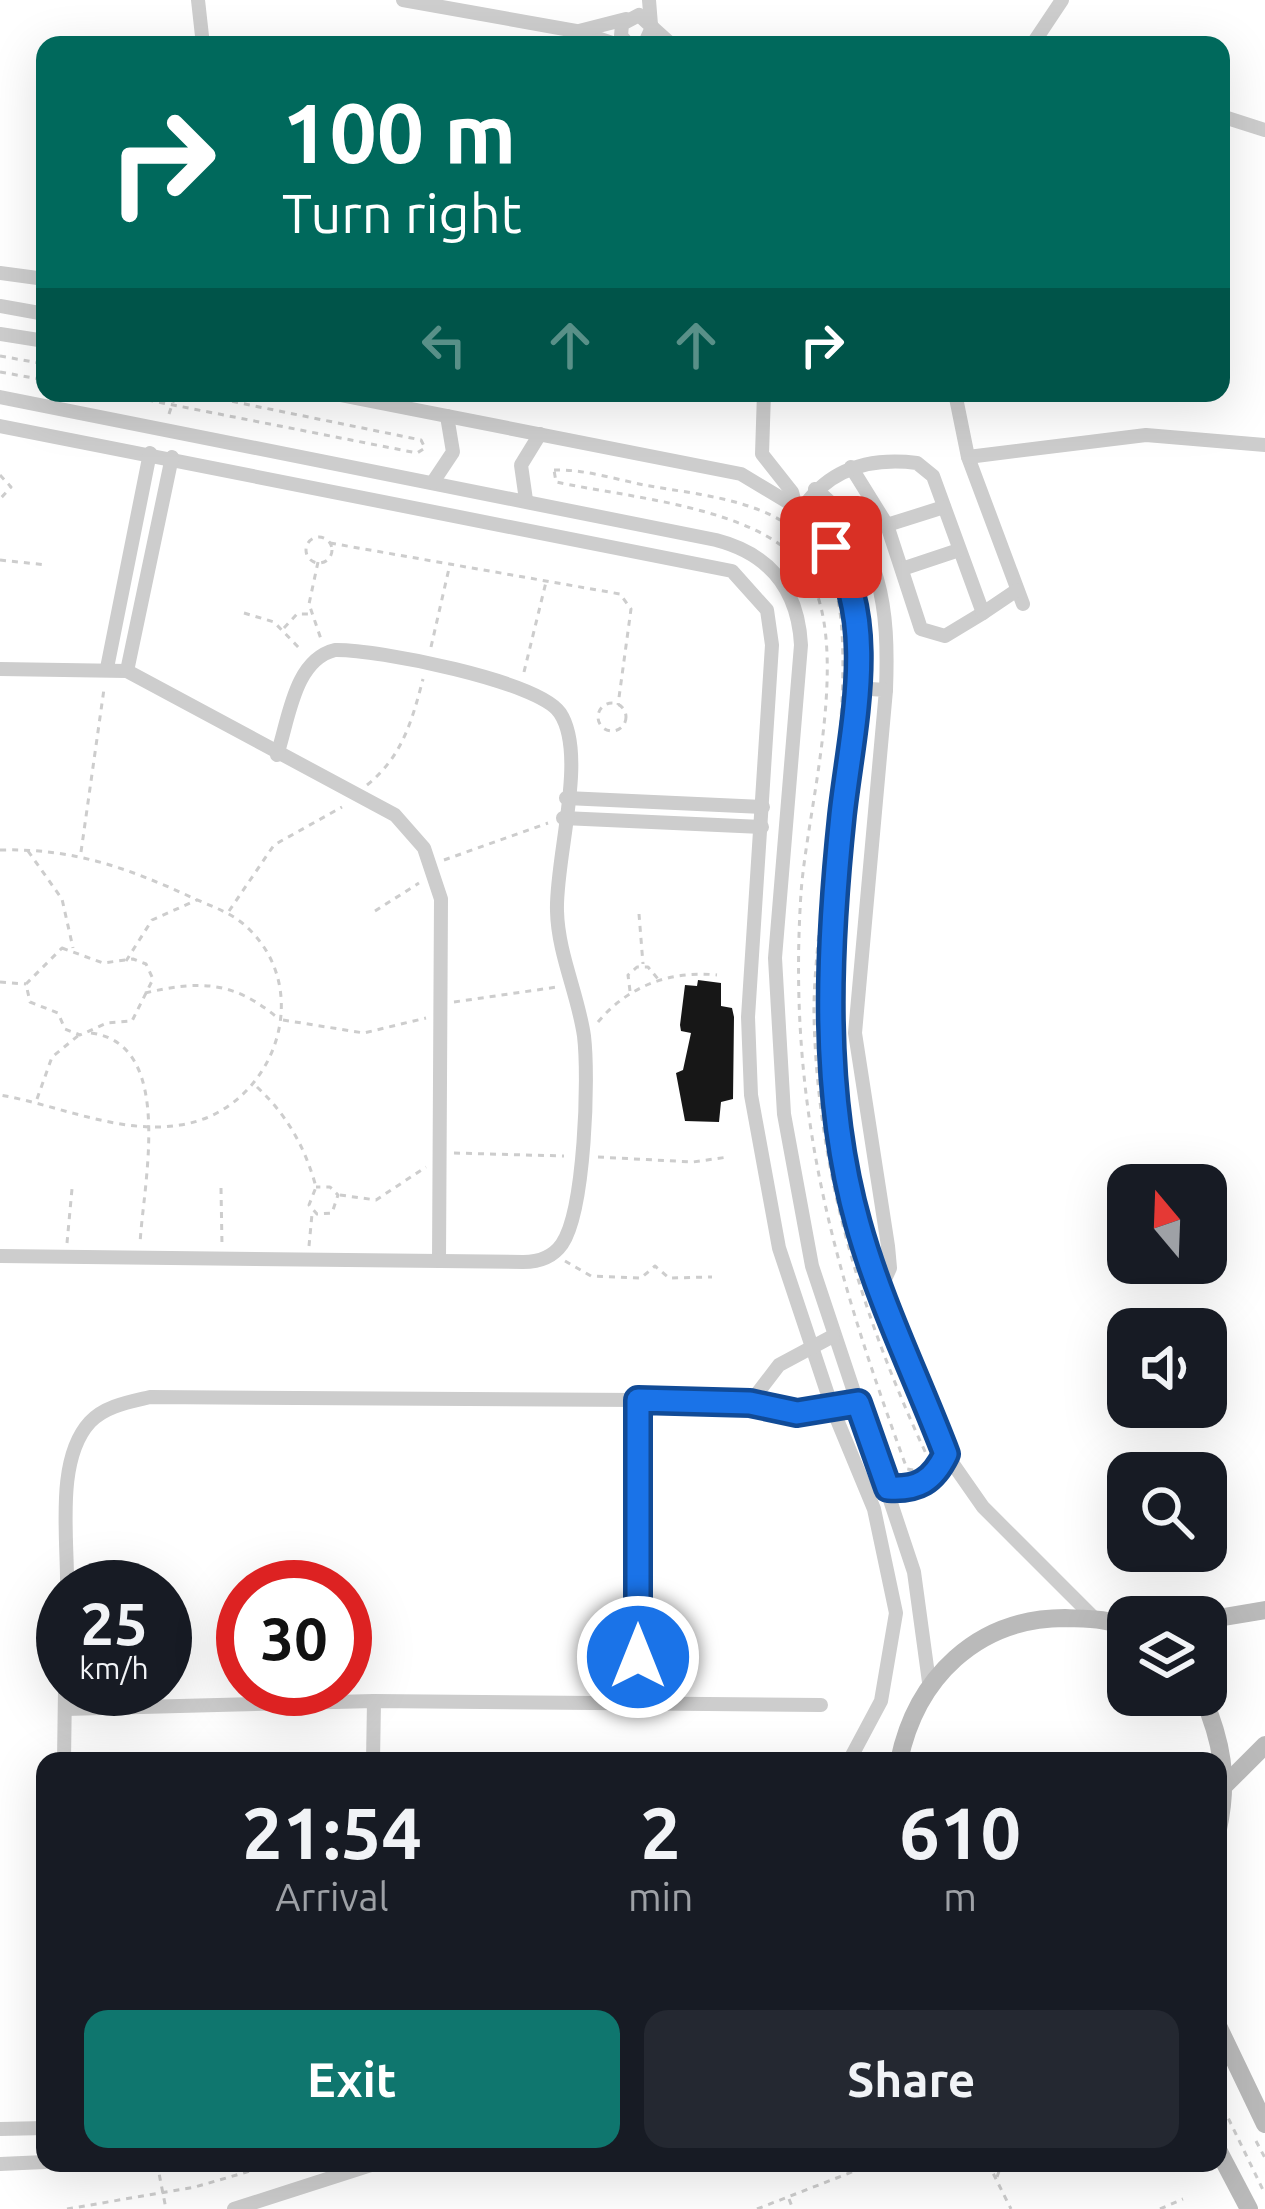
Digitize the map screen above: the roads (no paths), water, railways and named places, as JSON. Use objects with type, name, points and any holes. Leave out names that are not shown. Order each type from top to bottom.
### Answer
[{"type":"street","points":[[404,0],[591,36]]},
{"type":"street","points":[[621,36],[634,0]]},
{"type":"street","points":[[648,36],[652,26],[649,0]]},
{"type":"street","points":[[1037,36],[1062,0]]},
{"type":"street","points":[[203,3],[203,36]]},
{"type":"street","points":[[576,31],[639,15],[663,36]]},
{"type":"street","points":[[1230,119],[1265,130]]},
{"type":"street","points":[[0,273],[36,278]]},
{"type":"street","points":[[0,306],[36,312]]},
{"type":"street","points":[[0,334],[36,340]]},
{"type":"street","points":[[0,398],[740,546],[761,558],[786,587],[800,620],[801,645],[779,880],[777,1036],[795,1190],[833,1336],[914,1572],[929,1682]]},
{"type":"street","points":[[376,402],[740,474],[799,509]]},
{"type":"street","points":[[764,402],[762,454],[792,492],[858,614],[854,688],[835,819],[831,917],[832,1039],[853,1201],[880,1290],[946,1454],[982,1507],[1095,1619]]},
{"type":"street","points":[[851,467],[887,525],[921,629],[945,636],[1020,597],[968,458],[957,402]]},
{"type":"street","points":[[433,482],[453,452],[448,416]]},
{"type":"street","points":[[0,426],[732,571],[759,594],[772,627],[748,1017],[752,1095],[775,1229],[810,1345],[874,1509],[896,1612],[881,1701],[854,1752]]},
{"type":"street","points":[[526,500],[521,465],[540,434]]},
{"type":"street","points":[[968,458],[1146,436],[1265,445]]},
{"type":"street","points":[[106,668],[150,453]]},
{"type":"street","points":[[127,671],[172,457]]},
{"type":"street","points":[[799,509],[815,489],[851,467],[917,463],[933,476],[983,613]]},
{"type":"street","points":[[815,489],[835,504],[874,559],[888,630],[855,1033],[888,1246],[890,1268],[880,1290]]},
{"type":"street","points":[[141,496],[163,500]]},
{"type":"street","points":[[887,525],[944,507]]},
{"type":"street","points":[[904,568],[959,550]]},
{"type":"street","points":[[0,1256],[535,1262],[556,1251],[569,1227],[581,1156],[585,1043],[556,909],[568,729],[550,701],[520,685],[345,650],[326,652],[311,662],[277,755]]},
{"type":"street","points":[[0,669],[127,671],[277,755],[360,795],[411,830],[434,868],[441,899],[440,1262]]},
{"type":"street","points":[[854,688],[886,690]]},
{"type":"street","points":[[566,798],[763,807]]},
{"type":"street","points":[[563,818],[762,827]]},
{"type":"street","points":[[750,1403],[779,1365],[833,1336]]},
{"type":"street","points":[[68,1560],[70,1464],[89,1423],[115,1406],[150,1396],[638,1400],[750,1403],[797,1413],[858,1403]]},
{"type":"street","points":[[638,1400],[638,1700]]},
{"type":"street","points":[[888,1488],[906,1489],[931,1479],[946,1454]]},
{"type":"street","points":[[1227,1617],[1265,1610]]},
{"type":"street","points":[[901,1752],[906,1725],[929,1682],[974,1640],[1032,1618],[1107,1621]]},
{"type":"street","points":[[192,1705],[638,1700],[821,1705]]},
{"type":"street","points":[[373,1752],[374,1701]]},
{"type":"street","points":[[64,1752],[65,1716]]},
{"type":"street","points":[[1211,1716],[1222,1752]]},
{"type":"street","points":[[1227,1783],[1265,1745]]},
{"type":"street","points":[[1227,2048],[1265,2124]]},
{"type":"street","points":[[0,2129],[36,2128]]},
{"type":"street","points":[[0,2164],[36,2162]]},
{"type":"street","points":[[1227,2167],[1249,2209]]},
{"type":"street","points":[[233,2209],[349,2172]]}]
